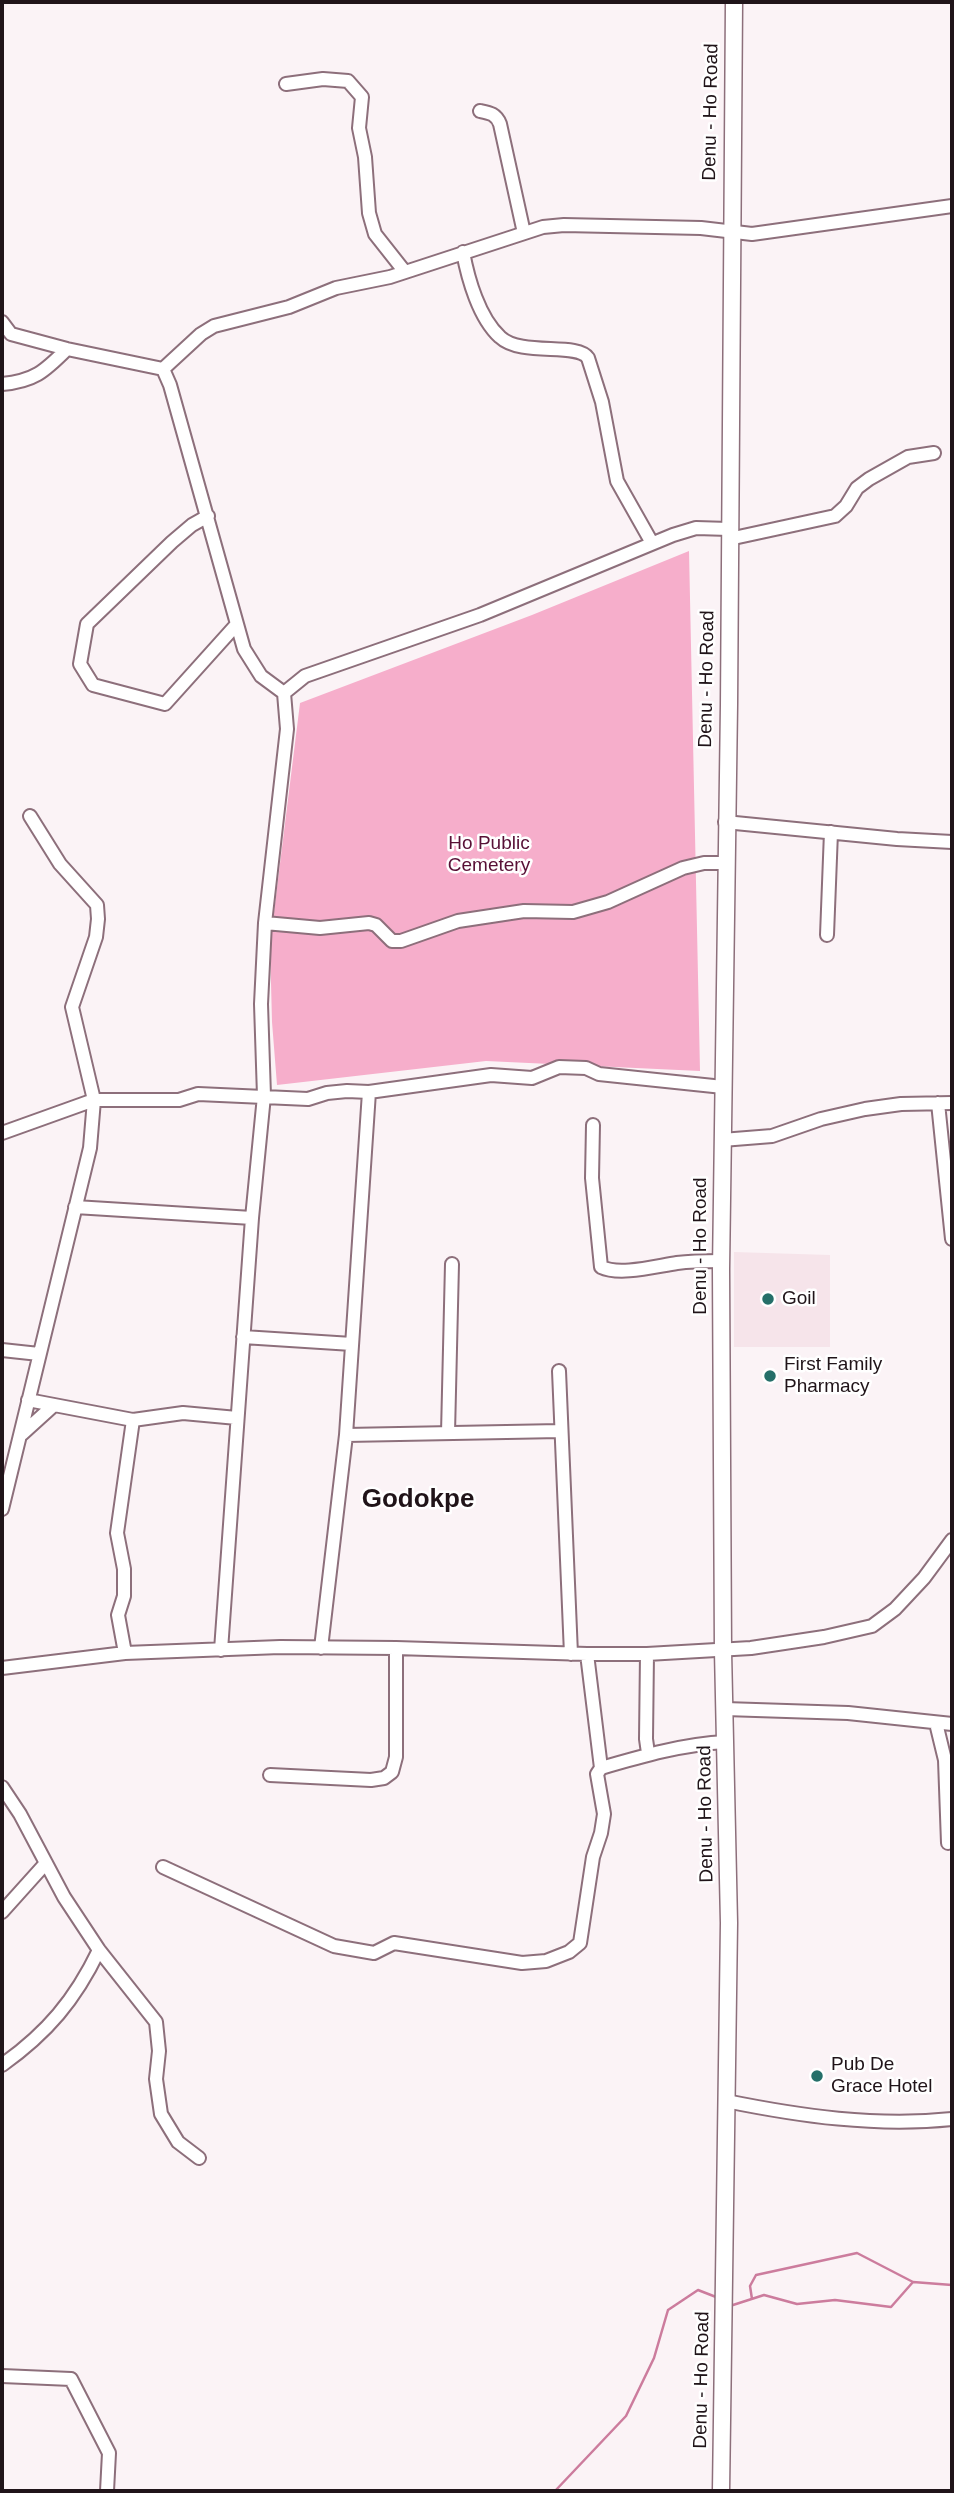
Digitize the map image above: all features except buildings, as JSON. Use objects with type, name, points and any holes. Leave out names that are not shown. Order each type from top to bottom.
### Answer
[{"type":"main road","name":"Denu - Ho Road","points":[[721,2491],[729,1923],[723,1651],[721,1261],[734,2]]},
{"type":"street","points":[[286,84],[323,79],[348,81],[362,97],[359,128],[365,157],[369,213],[375,234],[405,272]]},
{"type":"street","points":[[480,111],[497,117],[500,124],[524,233]]},
{"type":"street","points":[[163,369],[201,334],[214,327],[289,307],[336,288],[405,272],[542,227],[564,225],[701,228],[752,234],[952,206]]},
{"type":"street","points":[[463,253],[473,292],[490,326],[501,339],[549,351],[577,350],[588,358],[602,401],[617,481],[652,543]]},
{"type":"street","points":[[2,322],[11,334],[66,349],[163,369]]},
{"type":"street","points":[[2,384],[28,380],[45,371],[66,349]]},
{"type":"street","points":[[163,369],[208,516],[244,649],[261,676],[284,693],[287,729],[265,923],[261,1004],[264,1096],[252,1218],[220,1650]]},
{"type":"street","points":[[284,693],[304,676],[480,614],[652,543],[696,528],[729,534],[835,516],[846,506],[857,488],[869,479],[908,457],[934,453]]},
{"type":"street","points":[[208,516],[172,542],[87,624],[80,664],[93,685],[165,704],[237,624]]},
{"type":"street","points":[[2,1509],[90,1149],[94,1100],[72,1007],[96,937],[97,905],[60,863],[30,816]]},
{"type":"street","points":[[726,822],[952,842]]},
{"type":"street","points":[[827,935],[831,832]]},
{"type":"street","points":[[265,923],[320,928],[369,923],[376,925],[392,941],[401,941],[457,921],[524,911],[573,912],[608,902],[683,869],[704,863],[725,863]]},
{"type":"street","points":[[2,1133],[94,1100],[179,1100],[198,1094],[308,1099],[347,1091],[369,1092],[491,1075],[532,1078],[559,1067],[586,1068],[599,1074],[723,1087]]},
{"type":"street","points":[[321,1647],[346,1435],[369,1092]]},
{"type":"street","points":[[938,1103],[952,1239]]},
{"type":"street","points":[[722,1140],[772,1136],[821,1119],[865,1109],[901,1104],[952,1103]]},
{"type":"street","points":[[593,1125],[592,1178],[601,1267],[607,1270],[643,1269],[699,1261],[721,1261]]},
{"type":"street","points":[[75,1207],[252,1218]]},
{"type":"street","points":[[448,1433],[452,1264]]},
{"type":"street","points":[[243,1337],[352,1344]]},
{"type":"street","points":[[2,1350],[39,1354]]},
{"type":"street","points":[[559,1371],[571,1654]]},
{"type":"street","points":[[28,1400],[133,1420],[183,1413],[237,1418]]},
{"type":"street","points":[[22,1434],[54,1405]]},
{"type":"street","points":[[125,1653],[118,1615],[124,1596],[124,1569],[117,1533],[133,1420]]},
{"type":"street","points":[[346,1435],[560,1431]]},
{"type":"street","points":[[2,1668],[125,1653],[321,1647],[571,1654],[723,1651],[824,1637],[872,1626],[895,1609],[924,1578],[952,1540]]},
{"type":"street","points":[[270,1775],[371,1780],[384,1778],[392,1772],[396,1758],[396,1648]]},
{"type":"street","points":[[587,1654],[601,1768]]},
{"type":"street","points":[[647,1654],[648,1754]]},
{"type":"street","points":[[725,1709],[848,1713],[952,1724]]},
{"type":"street","points":[[936,1723],[946,1770],[948,1843]]},
{"type":"street","points":[[163,1867],[334,1946],[374,1953],[394,1943],[522,1963],[546,1961],[569,1952],[580,1943],[593,1857],[604,1814],[597,1774],[601,1768],[700,1743],[726,1742]]},
{"type":"street","points":[[2,1787],[20,1814],[64,1896],[99,1950],[156,2022],[159,2051],[156,2079],[161,2114],[178,2142],[199,2158]]},
{"type":"street","points":[[2,1912],[46,1863]]},
{"type":"street","points":[[2,2065],[61,2014],[78,1990],[99,1950]]},
{"type":"street","points":[[726,2101],[813,2117],[857,2121],[952,2119]]},
{"type":"street","points":[[2,2376],[71,2379],[109,2453],[107,2491]]},
{"type":"shaded area","points":[[734,1252],[830,1255],[830,1347],[734,1347]]},
{"type":"green space","name":"Ho Public Cemetery","points":[[689,551],[700,1071],[486,1061],[277,1085],[270,944],[300,703],[532,615]]},
{"type":"waterway","points":[[752,2299],[750,2286],[756,2275],[857,2253],[913,2282]]},
{"type":"waterway","points":[[733,2305],[764,2295],[797,2304],[835,2300],[891,2307],[913,2282],[952,2285]]},
{"type":"waterway","points":[[555,2491],[626,2416],[654,2358],[668,2310],[698,2290],[716,2297]]},
{"type":"place","name":"Goil","points":[[768,1299]]},
{"type":"place","name":"First Family Pharmacy","points":[[770,1376]]},
{"type":"place","name":"Pub De Grace Hotel","points":[[817,2076]]},
{"type":"district","name":"Godokpe","points":[[418,1500]]}]
